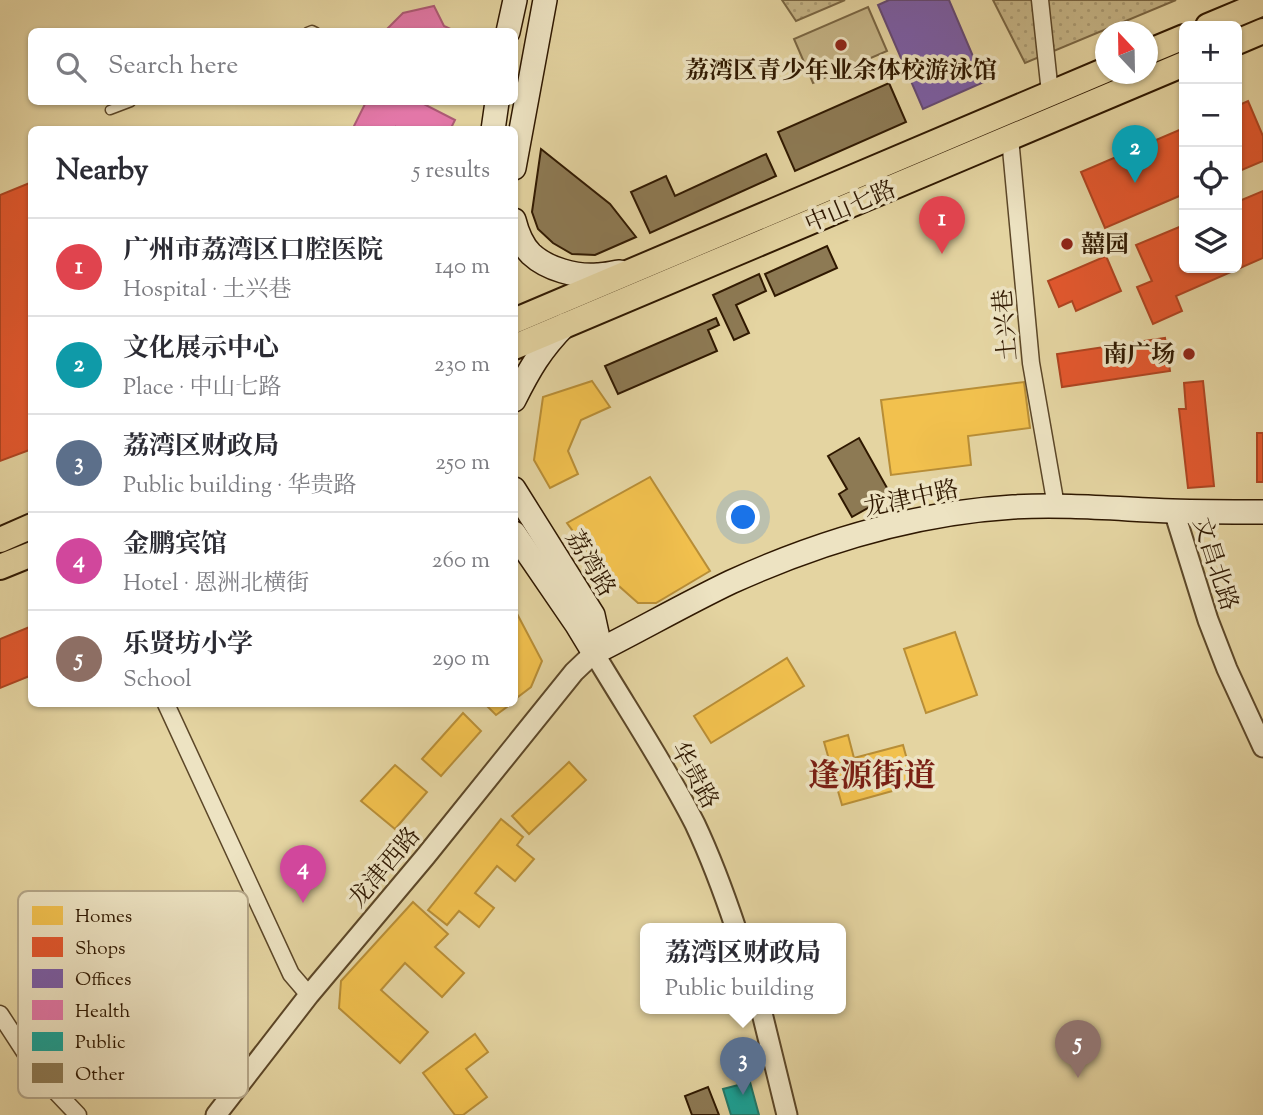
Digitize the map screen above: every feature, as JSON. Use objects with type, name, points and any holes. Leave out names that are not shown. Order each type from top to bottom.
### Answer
[{"type":"main road","points":[[509,28],[515,0]]},
{"type":"main road","points":[[518,146],[545,0]]},
{"type":"main road","points":[[1220,21],[1263,3]]},
{"type":"main road","points":[[1242,39],[1263,30]]},
{"type":"main road","points":[[1158,48],[1179,39]]},
{"type":"main road","name":"中山七路","points":[[518,345],[1179,66]]},
{"type":"main road","name":"中山七路","points":[[518,319],[1095,74]]},
{"type":"main road","points":[[518,232],[532,254],[565,271],[597,275],[640,268]]},
{"type":"main road","points":[[518,392],[541,350],[566,325]]},
{"type":"main road","name":"荔湾路","points":[[518,495],[593,615],[598,638],[594,653]]},
{"type":"main road","name":"龙津中路","points":[[594,653],[731,582],[804,552],[864,533],[938,517],[968,512],[1056,506],[1263,512]]},
{"type":"main road","points":[[0,540],[28,528]]},
{"type":"main road","name":"荔湾路","points":[[518,539],[578,625],[594,653]]},
{"type":"main road","points":[[0,567],[28,556]]},
{"type":"street","points":[[1040,0],[1050,93]]},
{"type":"street","name":"土兴巷","points":[[1010,138],[1031,363],[1056,506]]},
{"type":"street","name":"文昌北路","points":[[1174,511],[1213,632],[1232,681],[1263,747]]},
{"type":"street","name":"华贵路","points":[[594,653],[696,826],[734,923]]},
{"type":"street","name":"龙津西路","points":[[248,1074],[309,995],[574,672],[594,653]]},
{"type":"street","points":[[167,707],[291,974],[309,995]]},
{"type":"street","points":[[0,1014],[18,1042]]},
{"type":"street","points":[[762,1014],[787,1115]]},
{"type":"street","points":[[61,1098],[76,1114]]},
{"type":"street","name":"龙津西路","points":[[216,1115],[229,1098]]},
{"type":"lane","points":[[110,110],[123,105]]},
{"type":"shaded area","points":[[782,0],[845,0],[796,21]]},
{"type":"shaded area","points":[[993,0],[1176,0],[1126,21],[1095,21],[1095,34],[1025,63]]},
{"type":"shaded area","name":"荔湾区青少年业余体校游泳馆","points":[[868,7],[887,51],[813,83],[794,39]]},
{"type":"building: Homes","points":[[28,186],[28,246],[19,238],[0,246],[0,204],[13,192]]},
{"type":"building: Homes","points":[[28,269],[28,300],[19,285]]},
{"type":"building: Homes","points":[[592,381],[610,407],[581,420],[568,451],[578,474],[550,488],[534,460],[543,397]]},
{"type":"building: Homes","points":[[1024,382],[1030,428],[968,436],[971,465],[891,475],[881,400]]},
{"type":"building: Homes","points":[[650,477],[710,571],[656,603],[638,603],[602,571],[567,523]]},
{"type":"building: Homes","points":[[518,616],[542,661],[531,687],[518,697]]},
{"type":"building: Homes","points":[[955,632],[977,695],[926,713],[904,649]]},
{"type":"building: Homes","points":[[787,658],[804,686],[711,743],[694,716]]},
{"type":"building: Homes","points":[[488,707],[507,707],[496,715]]},
{"type":"building: Homes","points":[[463,713],[481,731],[441,776],[422,759]]},
{"type":"building: Homes","points":[[848,735],[854,758],[903,745],[914,785],[842,805],[824,742]]},
{"type":"building: Homes","points":[[569,762],[586,780],[529,834],[512,816]]},
{"type":"building: Homes","points":[[395,765],[427,792],[395,829],[361,801]]},
{"type":"building: Homes","points":[[501,819],[523,837],[517,845],[534,859],[515,881],[497,866],[475,893],[494,908],[479,927],[459,911],[447,925],[428,910]]},
{"type":"building: Homes","points":[[413,902],[448,934],[435,947],[464,973],[442,997],[405,963],[381,990],[428,1032],[400,1063],[339,1008],[341,981]]},
{"type":"building: Homes","points":[[475,1034],[488,1052],[466,1069],[487,1097],[463,1115],[455,1115],[423,1073]]},
{"type":"building: Shops","points":[[1248,101],[1263,136],[1263,161],[1242,170],[1242,147],[1242,104]]},
{"type":"building: Shops","points":[[1179,130],[1179,196],[1105,228],[1081,172]]},
{"type":"building: Shops","points":[[28,184],[28,450],[0,461],[0,195]]},
{"type":"building: Shops","points":[[1263,191],[1263,258],[1242,267],[1242,210],[1242,200]]},
{"type":"building: Shops","points":[[1179,227],[1179,273],[1229,273],[1176,296],[1182,311],[1153,324],[1137,287],[1152,281],[1136,245]]},
{"type":"building: Shops","points":[[1106,256],[1121,291],[1076,311],[1072,301],[1059,307],[1048,281]]},
{"type":"building: Shops","points":[[1165,338],[1170,371],[1062,387],[1057,354]]},
{"type":"building: Shops","points":[[1203,381],[1214,486],[1188,488],[1179,409],[1186,409],[1184,383]]},
{"type":"building: Shops","points":[[1257,433],[1263,433],[1263,482],[1257,482]]},
{"type":"building: Shops","points":[[28,628],[28,677],[0,688],[0,639]]},
{"type":"building: Offices","points":[[889,0],[949,0],[984,82],[923,109],[878,5]]},
{"type":"building: Health","points":[[434,6],[444,26],[448,28],[388,28],[403,13]]},
{"type":"building: Health","points":[[364,105],[426,105],[455,120],[452,126],[354,126]]},
{"type":"building: Public","points":[[750,1082],[759,1115],[731,1115],[723,1089]]},
{"type":"building: Other","points":[[889,83],[906,122],[795,171],[778,132]]},
{"type":"building: Other","points":[[541,149],[610,204],[636,237],[595,255],[572,254],[553,243],[538,229],[532,212]]},
{"type":"building: Other","points":[[766,154],[776,176],[650,233],[631,192],[666,176],[675,196]]},
{"type":"building: Other","points":[[827,246],[837,268],[775,296],[765,274]]},
{"type":"building: Other","points":[[759,274],[766,291],[736,305],[749,333],[734,340],[713,295]]},
{"type":"building: Other","points":[[716,318],[719,325],[708,330],[717,351],[618,394],[605,366]]},
{"type":"building: Other","points":[[859,438],[891,495],[852,517],[839,494],[847,489],[828,456]]},
{"type":"building: Other","points":[[708,1087],[719,1115],[692,1115],[685,1096]]},
{"type":"place","name":"荔湾区青少年业余体校游泳馆","points":[[841,45]]},
{"type":"place","name":"文化展示中心","points":[[1135,183]]},
{"type":"place","name":"囍园","points":[[1067,244]]},
{"type":"place","name":"广州市荔湾区口腔医院","points":[[942,254]]},
{"type":"place","name":"南广场","points":[[1189,354]]},
{"type":"place","name":"金鹏宾馆","points":[[303,903]]},
{"type":"place","name":"乐贤坊小学","points":[[1078,1078]]},
{"type":"place","name":"荔湾区财政局","points":[[743,1095]]},
{"type":"district","name":"逢源街道","points":[[872,775]]}]
